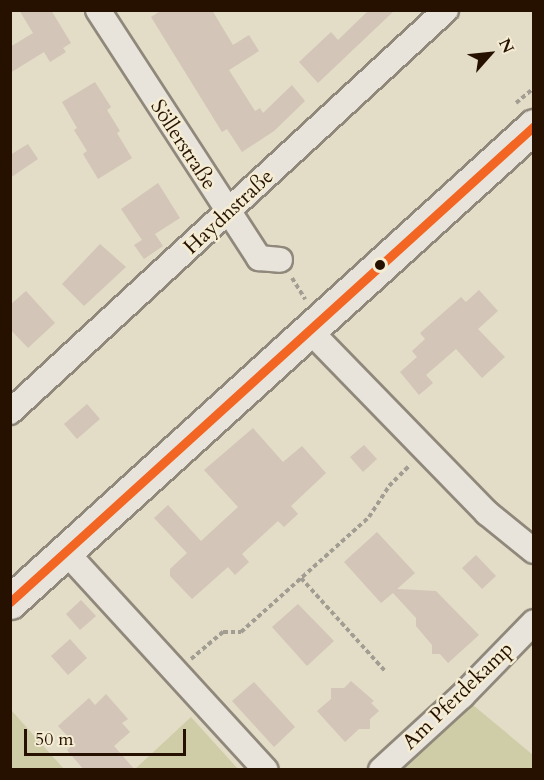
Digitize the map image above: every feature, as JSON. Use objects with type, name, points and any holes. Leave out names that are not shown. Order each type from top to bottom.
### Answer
[{"type":"street","name":"Söllerstraße","points":[[98,10],[227,213],[260,258],[280,260]]},
{"type":"street","name":"Haydnstraße","points":[[10,412],[446,10]]},
{"type":"street","points":[[10,602],[240,396],[534,126]]},
{"type":"street","points":[[315,327],[426,450],[487,513],[534,551]]},
{"type":"street","points":[[65,551],[266,770]]},
{"type":"street","name":"Am Pferdekamp","points":[[381,770],[462,696],[534,622]]},
{"type":"path","points":[[280,260],[315,327]]},
{"type":"path","points":[[176,672],[223,632],[242,632],[369,517],[389,486],[426,450]]},
{"type":"path","points":[[301,578],[386,672]]},
{"type":"shaded area","points":[[473,705],[533,755],[533,769],[404,769]]},
{"type":"shaded area","points":[[11,710],[64,769],[11,769]]},
{"type":"shaded area","points":[[191,717],[238,769],[134,770]]},
{"type":"building","points":[[19,10],[51,10],[71,43],[63,48],[66,52],[50,62],[44,52],[10,73],[10,47],[33,33]]},
{"type":"building","points":[[162,10],[212,10],[233,45],[249,35],[259,51],[229,70],[255,111],[260,108],[263,113],[292,85],[305,101],[274,131],[242,152],[227,129],[222,132],[151,17]]},
{"type":"building","points":[[369,10],[395,10],[318,83],[299,62],[331,32],[338,40]]},
{"type":"building","points":[[95,82],[111,107],[107,110],[120,131],[117,133],[132,158],[98,179],[83,154],[87,151],[74,130],[77,128],[62,102]]},
{"type":"building","points":[[28,144],[38,159],[10,178],[10,155]]},
{"type":"building","points":[[158,183],[180,218],[155,234],[163,246],[144,259],[134,245],[142,240],[121,209]]},
{"type":"building","points":[[100,244],[126,267],[84,306],[62,284]]},
{"type":"building","points":[[479,290],[498,311],[478,329],[505,357],[482,378],[456,349],[426,375],[433,383],[419,395],[400,372],[417,357],[412,351],[425,339],[420,333],[461,297],[466,302]]},
{"type":"building","points":[[26,291],[55,323],[28,348],[10,329],[10,305]]},
{"type":"building","points":[[87,404],[100,419],[77,439],[64,424]]},
{"type":"building","points":[[253,428],[283,462],[302,446],[326,473],[291,506],[298,514],[284,527],[278,521],[242,554],[249,562],[235,575],[228,567],[192,599],[170,576],[170,569],[187,553],[154,518],[168,505],[201,541],[238,507],[204,470]]},
{"type":"building","points":[[364,445],[377,459],[363,472],[350,457]]},
{"type":"building","points":[[377,532],[415,573],[397,589],[436,591],[479,635],[448,663],[440,654],[432,654],[432,645],[416,626],[416,618],[393,593],[381,603],[344,562]]},
{"type":"building","points":[[476,555],[496,576],[482,589],[462,568]]},
{"type":"building","points":[[81,600],[96,616],[80,630],[66,614]]},
{"type":"building","points":[[298,604],[334,641],[307,666],[272,627]]},
{"type":"building","points":[[70,639],[87,658],[68,675],[51,656]]},
{"type":"building","points":[[351,681],[374,701],[371,703],[379,711],[370,719],[370,729],[359,729],[345,742],[317,711],[331,699],[331,688],[344,688]]},
{"type":"building","points":[[254,682],[295,727],[274,747],[232,701]]},
{"type":"building","points":[[106,694],[128,719],[122,723],[130,732],[114,746],[135,770],[84,770],[67,750],[74,743],[58,726],[89,698],[95,705]]},
{"type":"transit line","points":[[10,602],[534,126]]}]
